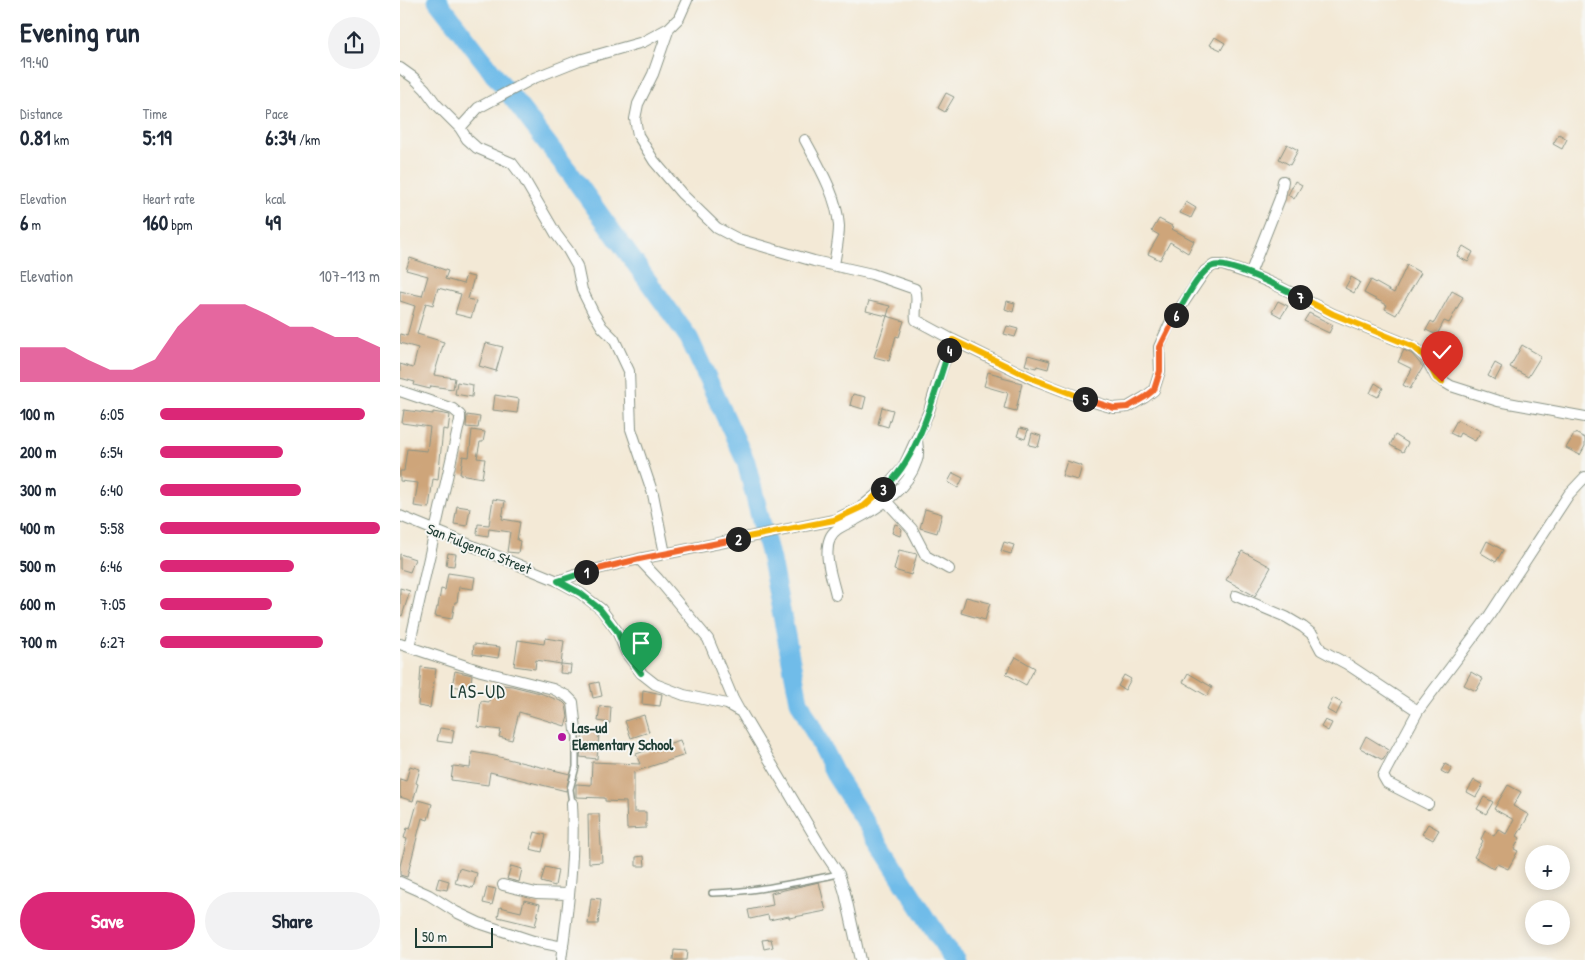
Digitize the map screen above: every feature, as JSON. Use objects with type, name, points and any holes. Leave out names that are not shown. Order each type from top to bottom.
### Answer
[{"type":"street","points":[[460,128],[478,108],[534,78],[579,60],[643,42],[669,28],[679,18],[687,0]]},
{"type":"street","points":[[669,28],[653,74],[638,104],[635,119],[638,135],[654,161],[682,194],[716,228],[738,239],[768,249],[902,283],[915,290],[918,302],[915,314],[916,320],[1036,380],[1114,408],[1128,407],[1145,397],[1154,390],[1160,371],[1160,347],[1170,323],[1205,271],[1214,265],[1223,265],[1250,274],[1333,314],[1414,347],[1426,358],[1436,378],[1451,386],[1498,401],[1585,417]]},
{"type":"street","points":[[400,68],[414,78],[477,148],[512,163],[524,179],[577,266],[582,290],[602,327],[614,339],[629,371],[631,430],[653,494],[669,553]]},
{"type":"street","points":[[805,140],[824,176],[837,211],[839,226],[834,265]]},
{"type":"street","points":[[1250,274],[1280,198],[1283,181]]},
{"type":"street","points":[[558,581],[585,572],[639,559],[834,520],[864,506],[887,486],[903,468],[929,412],[941,370],[953,340]]},
{"type":"street","points":[[400,392],[453,408],[460,416],[460,426],[405,645],[481,670],[553,688],[573,702],[576,731]]},
{"type":"street","points":[[836,595],[828,562],[830,538],[833,532],[886,501],[900,489],[914,469],[918,458],[917,440]]},
{"type":"street","points":[[1428,804],[1386,783],[1384,776],[1418,711],[1489,616],[1568,494],[1585,477]]},
{"type":"street","points":[[886,501],[912,529],[926,556],[948,569]]},
{"type":"street","name":"San Fulgencio Street","points":[[400,516],[558,581],[580,593],[600,609],[617,631],[627,654],[641,673],[655,684],[684,695],[727,704],[741,712]]},
{"type":"street","points":[[639,559],[708,639],[733,699],[816,839],[839,874],[860,960]]},
{"type":"street","points":[[1236,596],[1286,617],[1304,627],[1313,635],[1321,650],[1347,664],[1418,711]]},
{"type":"street","points":[[561,960],[568,894],[573,822],[572,803]]},
{"type":"street","points":[[400,882],[429,894],[456,912],[479,923],[534,941],[563,947]]},
{"type":"street","points":[[503,886],[536,893],[568,894]]},
{"type":"lane","points":[[572,803],[570,789],[576,767],[576,731]]},
{"type":"lane","points":[[712,893],[767,889],[839,874]]},
{"type":"building","points":[[1215,37],[1225,43],[1221,50],[1210,45]]},
{"type":"building","points":[[946,93],[954,97],[945,112],[938,108]]},
{"type":"building","points":[[1559,134],[1567,139],[1562,149],[1553,144]]},
{"type":"building","points":[[1287,144],[1298,150],[1290,165],[1279,159]]},
{"type":"building","points":[[1295,181],[1302,185],[1294,199],[1288,195]]},
{"type":"building","points":[[1186,202],[1196,208],[1191,218],[1180,213]]},
{"type":"building","points":[[1159,219],[1174,227],[1172,229],[1194,241],[1188,253],[1170,242],[1160,260],[1148,254],[1159,235],[1152,231]]},
{"type":"building","points":[[1463,246],[1473,252],[1468,262],[1457,256]]},
{"type":"building","points":[[410,258],[448,271],[445,279],[463,284],[466,275],[474,277],[468,299],[476,301],[471,318],[455,314],[461,294],[438,288],[433,305],[426,303],[417,334],[444,342],[434,375],[455,378],[453,389],[431,386],[430,389],[414,385],[415,382],[400,378],[400,364],[413,368],[418,348],[400,343],[400,334],[407,336],[415,306],[400,301],[400,291],[422,296],[428,276],[406,270]]},
{"type":"building","points":[[1407,265],[1421,273],[1396,315],[1385,309],[1387,305],[1364,293],[1371,280],[1394,293]]},
{"type":"building","points":[[1351,277],[1360,282],[1354,293],[1345,288]]},
{"type":"building","points":[[1452,291],[1463,297],[1449,323],[1444,321],[1437,335],[1426,330],[1431,321],[1434,323]]},
{"type":"building","points":[[869,301],[890,306],[887,316],[866,311]]},
{"type":"building","points":[[1007,301],[1015,303],[1013,312],[1005,309]]},
{"type":"building","points":[[1278,301],[1288,306],[1281,317],[1272,312]]},
{"type":"building","points":[[1309,313],[1333,325],[1329,333],[1304,321]]},
{"type":"building","points":[[887,316],[904,321],[899,337],[896,336],[889,361],[874,357]]},
{"type":"building","points":[[1007,326],[1018,329],[1015,337],[1004,334]]},
{"type":"building","points":[[1436,338],[1445,343],[1440,351],[1431,346]]},
{"type":"building","points":[[486,343],[503,347],[496,371],[479,366]]},
{"type":"building","points":[[1522,345],[1541,356],[1528,377],[1510,367]]},
{"type":"building","points":[[1404,350],[1412,354],[1423,367],[1410,389],[1403,385],[1412,369],[1398,362]]},
{"type":"building","points":[[1028,355],[1050,361],[1048,369],[1025,365]]},
{"type":"building","points":[[1495,363],[1502,367],[1495,380],[1488,376]]},
{"type":"building","points":[[988,372],[1022,383],[1016,411],[1004,408],[1008,393],[984,386]]},
{"type":"building","points":[[457,382],[473,385],[472,397],[455,394]]},
{"type":"building","points":[[1375,383],[1383,388],[1378,397],[1370,393]]},
{"type":"building","points":[[853,394],[866,397],[863,409],[850,405]]},
{"type":"building","points":[[495,395],[519,399],[517,413],[493,410]]},
{"type":"building","points":[[882,407],[893,410],[888,427],[878,424]]},
{"type":"building","points":[[404,410],[450,415],[448,430],[443,429],[438,480],[433,479],[429,508],[414,506],[418,483],[400,481],[400,471],[404,471],[407,449],[427,451],[430,427],[402,423]]},
{"type":"building","points":[[467,415],[480,417],[478,428],[466,427]]},
{"type":"building","points":[[1457,420],[1481,431],[1475,441],[1460,433],[1458,437],[1450,433]]},
{"type":"building","points":[[1020,428],[1028,430],[1025,439],[1017,436]]},
{"type":"building","points":[[472,430],[485,432],[483,442],[480,442],[477,458],[485,459],[482,478],[460,474],[463,456],[469,457]]},
{"type":"building","points":[[1032,433],[1041,436],[1038,447],[1029,445]]},
{"type":"building","points":[[1575,433],[1585,438],[1585,446],[1580,455],[1566,448]]},
{"type":"building","points":[[1395,435],[1408,443],[1403,452],[1390,445]]},
{"type":"building","points":[[1067,461],[1082,466],[1078,480],[1062,476]]},
{"type":"building","points":[[953,473],[963,478],[958,488],[948,482]]},
{"type":"building","points":[[493,499],[505,501],[502,519],[520,522],[517,540],[520,541],[518,553],[507,552],[510,532],[489,529],[488,536],[477,534],[478,524],[489,525]]},
{"type":"building","points":[[457,506],[470,508],[467,526],[454,524]]},
{"type":"building","points":[[925,509],[942,514],[937,533],[920,528]]},
{"type":"building","points":[[895,524],[902,529],[900,536],[892,533]]},
{"type":"building","points":[[1487,541],[1503,550],[1496,562],[1481,553]]},
{"type":"building","points":[[1004,542],[1014,545],[1011,554],[1001,551]]},
{"type":"building","points":[[899,550],[917,554],[911,575],[894,570]]},
{"type":"building","points":[[1242,551],[1271,567],[1255,596],[1226,580]]},
{"type":"building","points":[[448,553],[456,554],[454,566],[446,565]]},
{"type":"building","points":[[400,554],[415,559],[410,572],[400,569]]},
{"type":"building","points":[[448,573],[475,577],[473,589],[459,587],[452,619],[435,616],[441,589],[445,590]]},
{"type":"building","points":[[400,588],[410,591],[402,616],[400,615]]},
{"type":"building","points":[[966,597],[990,603],[985,620],[961,613]]},
{"type":"building","points":[[545,638],[564,641],[561,664],[536,660],[535,669],[514,666],[518,640],[544,644]]},
{"type":"building","points":[[474,644],[500,647],[498,658],[473,654]]},
{"type":"building","points":[[1016,657],[1035,668],[1026,685],[1006,674]]},
{"type":"building","points":[[561,664],[571,665],[570,674],[560,673]]},
{"type":"building","points":[[421,667],[436,669],[430,708],[418,706]]},
{"type":"building","points":[[455,671],[472,675],[470,689],[452,686]]},
{"type":"building","points":[[1471,672],[1483,679],[1476,691],[1464,685]]},
{"type":"building","points":[[1188,673],[1212,687],[1207,696],[1183,682]]},
{"type":"building","points":[[1124,675],[1131,679],[1125,690],[1118,686]]},
{"type":"building","points":[[599,682],[602,696],[593,698],[590,684]]},
{"type":"building","points":[[492,684],[512,686],[540,693],[563,702],[566,705],[568,717],[565,726],[519,712],[512,740],[499,737],[501,730],[478,727],[481,701],[489,702]]},
{"type":"building","points":[[643,690],[662,694],[660,706],[642,704]]},
{"type":"building","points":[[1333,698],[1342,703],[1336,715],[1327,710]]},
{"type":"building","points":[[600,706],[611,707],[610,723],[598,721]]},
{"type":"building","points":[[644,715],[649,732],[631,738],[625,721]]},
{"type":"building","points":[[1325,720],[1332,723],[1328,731],[1321,727]]},
{"type":"building","points":[[440,728],[454,730],[452,743],[437,741]]},
{"type":"building","points":[[583,731],[599,733],[597,759],[580,757]]},
{"type":"building","points":[[1366,736],[1389,750],[1383,760],[1360,748]]},
{"type":"building","points":[[680,740],[685,755],[634,772],[634,812],[646,812],[646,828],[627,829],[626,802],[605,801],[605,798],[576,797],[576,784],[591,785],[592,762],[640,764],[636,754]]},
{"type":"building","points":[[472,752],[570,774],[566,791],[490,772],[488,785],[451,780],[453,766],[470,768]]},
{"type":"building","points":[[1445,764],[1452,768],[1448,775],[1441,771]]},
{"type":"building","points":[[410,766],[420,769],[413,801],[400,797],[400,779],[406,781]]},
{"type":"building","points":[[1474,780],[1483,785],[1476,797],[1467,792]]},
{"type":"building","points":[[1508,785],[1521,792],[1513,806],[1529,815],[1517,836],[1520,838],[1514,849],[1518,851],[1508,869],[1497,864],[1494,869],[1474,857],[1483,841],[1481,839],[1485,831],[1494,836],[1498,829],[1506,834],[1514,820],[1494,809]]},
{"type":"building","points":[[1484,797],[1493,802],[1486,814],[1477,809]]},
{"type":"building","points":[[418,800],[432,804],[428,820],[422,818],[407,877],[400,875],[400,866],[407,839],[404,838],[407,828],[410,829]]},
{"type":"building","points":[[588,814],[599,814],[602,862],[589,863]]},
{"type":"building","points":[[1428,824],[1439,830],[1433,840],[1422,834]]},
{"type":"building","points":[[535,832],[546,835],[542,852],[530,849]]},
{"type":"building","points":[[644,856],[645,866],[636,866],[636,857]]},
{"type":"building","points":[[511,866],[522,869],[519,882],[507,879]]},
{"type":"building","points":[[545,867],[558,870],[555,886],[541,882]]},
{"type":"building","points":[[459,868],[477,873],[473,888],[455,883]]},
{"type":"building","points":[[439,878],[449,881],[447,890],[436,888]]},
{"type":"building","points":[[819,882],[826,911],[789,918],[789,916],[769,920],[768,915],[750,919],[748,910],[773,905],[771,893]]},
{"type":"building","points":[[487,887],[496,889],[492,905],[483,903]]},
{"type":"building","points":[[591,898],[601,899],[598,924],[588,924]]},
{"type":"building","points":[[524,900],[540,904],[535,926],[498,917],[500,907],[521,912]]},
{"type":"building","points":[[771,939],[773,947],[764,949],[762,940]]},
{"type":"building","points":[[674,950],[687,951],[686,960],[673,960]]},
{"type":"waterway","points":[[437,0],[570,173],[689,338],[746,462],[771,560],[799,701],[837,778],[949,953],[956,960]]},
{"type":"place","name":"Las-ud Elementary School","points":[[562,737]]},
{"type":"district","name":"LAS-UD","points":[[478,692]]},
{"type":"route","points":[[641,673],[627,654],[617,631],[600,609],[580,593],[558,581],[585,572],[639,559],[834,520],[864,506],[887,486],[903,468],[929,412],[941,370],[953,340],[1036,380],[1088,400],[1114,408],[1128,407],[1154,390],[1160,371],[1160,347],[1164,337],[1170,323],[1199,279],[1205,271],[1214,265],[1223,265],[1250,274],[1333,314],[1414,347],[1422,352],[1432,367],[1436,378],[1442,382]]}]
